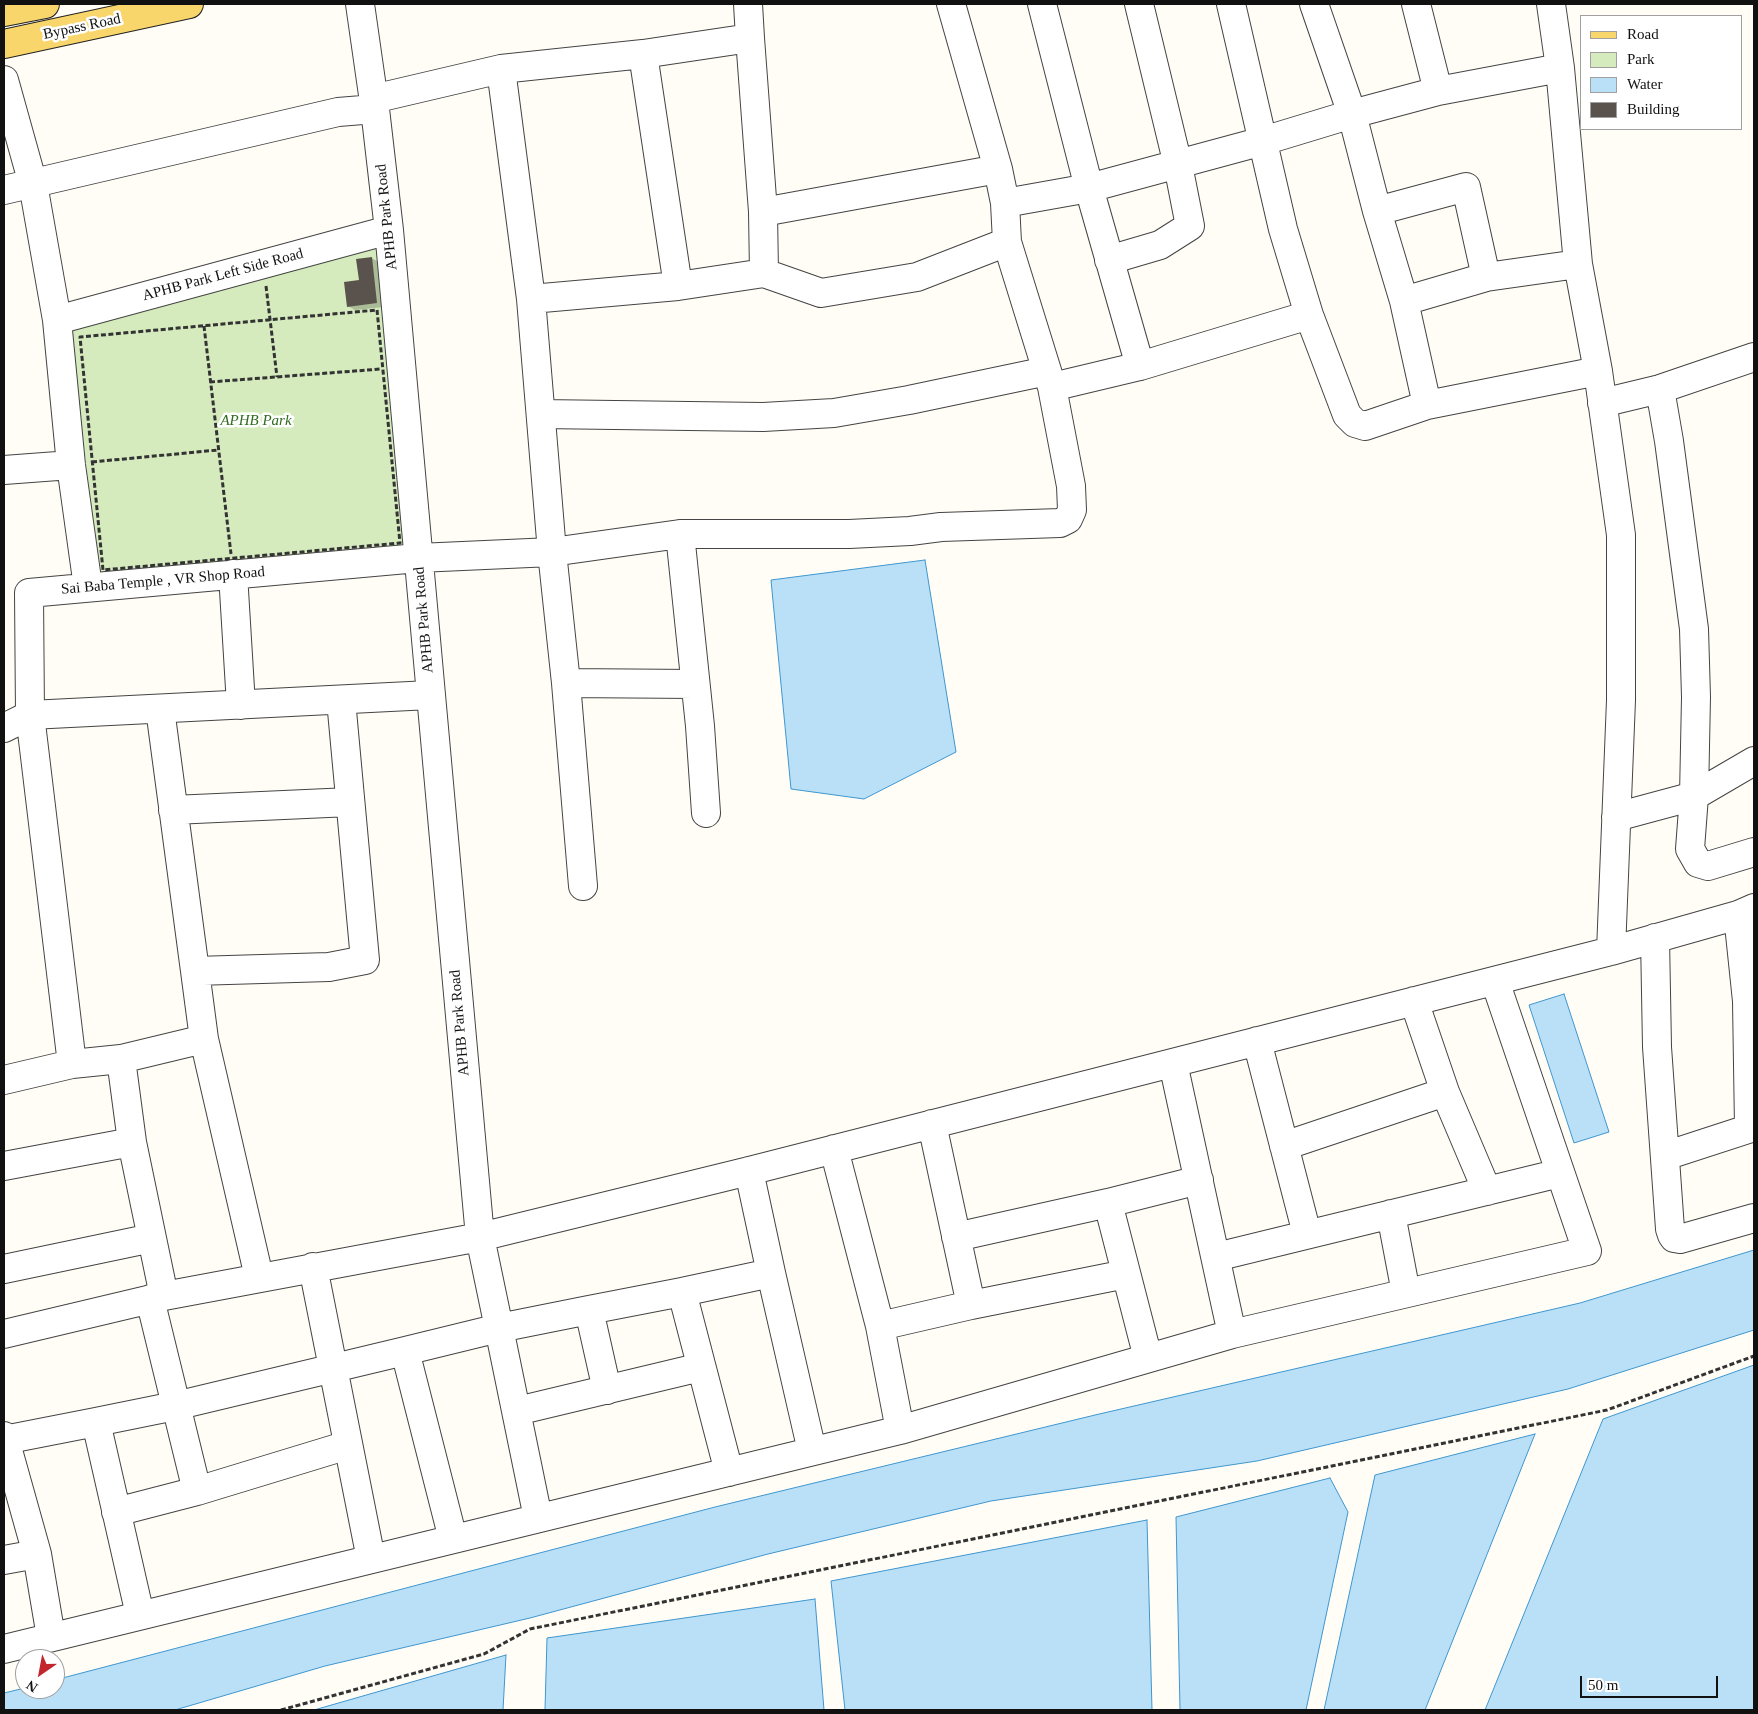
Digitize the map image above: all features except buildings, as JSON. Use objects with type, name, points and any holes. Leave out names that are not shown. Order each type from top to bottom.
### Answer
[{"type":"main road","name":"Bypass Road","points":[[4,12],[45,4]]},
{"type":"main road","name":"Bypass Road","points":[[4,44],[189,4]]},
{"type":"street","name":"APHB Park Road","points":[[360,4],[389,230],[392,368],[418,558],[480,1237],[538,1518]]},
{"type":"street","points":[[748,4],[763,212],[764,273]]},
{"type":"street","name":"Sai Baba Temple , VR Shop Road","points":[[30,715],[29,592],[88,588],[232,566],[552,552],[680,534],[849,534],[941,527],[1060,523],[1068,519],[1072,510],[1071,486],[1049,379],[1007,242],[1005,203],[998,169],[951,4]]},
{"type":"street","points":[[1042,4],[1089,188],[1140,366]]},
{"type":"street","points":[[1109,260],[1160,245],[1190,226],[1178,166],[1139,4]]},
{"type":"street","points":[[1231,4],[1283,229],[1309,315],[1347,415],[1355,423],[1365,426],[1427,405],[1598,371]]},
{"type":"street","points":[[1314,4],[1352,114],[1377,211],[1404,300],[1427,405]]},
{"type":"street","points":[[1416,4],[1438,91]]},
{"type":"street","points":[[1551,4],[1560,68],[1578,264],[1598,371],[1629,397],[1669,441],[1694,629],[1696,697],[1694,796],[1690,849],[1698,862],[1708,866],[1754,852]]},
{"type":"street","points":[[4,190],[374,104],[501,69],[644,54],[750,38]]},
{"type":"street","points":[[644,54],[678,286]]},
{"type":"street","points":[[1005,203],[1089,188],[1178,166],[1352,114],[1438,91],[1560,68]]},
{"type":"street","points":[[501,69],[531,299],[583,886]]},
{"type":"street","points":[[4,80],[33,184],[81,463],[88,588]]},
{"type":"street","points":[[763,212],[998,169]]},
{"type":"street","points":[[1377,211],[1466,187],[1486,276]]},
{"type":"street","name":"APHB Park Left Side Road","points":[[57,320],[389,230]]},
{"type":"street","points":[[531,299],[678,286],[764,273],[821,293],[917,277],[1007,242]]},
{"type":"street","points":[[1404,300],[1486,276],[1578,264]]},
{"type":"street","points":[[541,414],[763,417],[834,412],[1140,366],[1309,315]]},
{"type":"street","points":[[1629,397],[1754,357]]},
{"type":"street","points":[[1629,397],[1621,535],[1621,700],[1616,817],[1630,946],[1657,1047],[1670,1230],[1674,1238],[1680,1238],[1754,1218]]},
{"type":"street","points":[[4,470],[81,463]]},
{"type":"street","points":[[680,534],[706,813]]},
{"type":"street","points":[[232,566],[241,705]]},
{"type":"street","points":[[566,683],[695,684]]},
{"type":"street","points":[[4,728],[30,715],[430,695]]},
{"type":"street","points":[[194,971],[329,967],[365,960],[341,700]]},
{"type":"street","points":[[160,709],[204,1039],[259,1277]]},
{"type":"street","points":[[30,715],[72,1064]]},
{"type":"street","points":[[1616,817],[1694,796],[1754,761]]},
{"type":"street","points":[[173,810],[350,802]]},
{"type":"street","points":[[4,1334],[157,1297],[480,1237],[1495,981],[1630,946],[1746,912],[1751,1000],[1752,1128],[1666,1156]]},
{"type":"street","points":[[4,1648],[900,1430],[1232,1334],[1587,1251],[1495,981]]},
{"type":"street","points":[[1414,1001],[1445,1092],[1487,1191]]},
{"type":"street","points":[[4,1080],[72,1064],[121,1059],[204,1039]]},
{"type":"street","points":[[1257,1041],[1307,1234]]},
{"type":"street","points":[[121,1059],[132,1142],[152,1238],[157,1297],[175,1406],[197,1491]]},
{"type":"street","points":[[1174,1062],[1232,1334]]},
{"type":"street","points":[[1284,1146],[1445,1092]]},
{"type":"street","points":[[932,1124],[970,1305]]},
{"type":"street","points":[[4,1166],[132,1142]]},
{"type":"street","points":[[834,1149],[880,1326],[900,1430]]},
{"type":"street","points":[[749,1170],[812,1451]]},
{"type":"street","points":[[1216,1257],[1560,1173]]},
{"type":"street","points":[[956,1237],[1108,1203],[1199,1180]]},
{"type":"street","points":[[1108,1203],[1148,1358]]},
{"type":"street","points":[[1391,1214],[1406,1293]]},
{"type":"street","points":[[4,1269],[152,1238]]},
{"type":"street","points":[[313,1267],[371,1559]]},
{"type":"street","points":[[51,1637],[37,1554],[4,1439],[175,1406],[499,1328],[771,1273]]},
{"type":"street","points":[[880,1326],[970,1305],[1126,1274]]},
{"type":"street","points":[[682,1292],[729,1472]]},
{"type":"street","points":[[589,1310],[607,1390]]},
{"type":"street","points":[[405,1351],[453,1539]]},
{"type":"street","points":[[517,1411],[701,1367]]},
{"type":"street","points":[[96,1422],[140,1615]]},
{"type":"street","points":[[116,1512],[197,1491],[348,1445]]},
{"type":"street","points":[[4,1560],[37,1554]]},
{"type":"path","points":[[264,264],[276,377]]},
{"type":"path","points":[[377,310],[392,368],[400,543],[232,566],[103,570],[81,463],[80,337],[377,310]]},
{"type":"path","points":[[204,326],[232,566]]},
{"type":"path","points":[[210,382],[392,368]]},
{"type":"path","points":[[81,463],[218,450]]},
{"type":"path","points":[[281,1710],[484,1654],[530,1629],[1607,1410],[1754,1356]]},
{"type":"green space","name":"APHB Park","points":[[379,245],[406,547],[98,573],[71,329]]},
{"type":"water","points":[[925,560],[956,752],[864,799],[791,789],[771,580]]},
{"type":"water","points":[[1564,994],[1609,1132],[1574,1143],[1529,1005]]},
{"type":"water","points":[[1754,1250],[1754,1330],[1568,1389],[1257,1461],[991,1501],[768,1554],[530,1618],[325,1666],[175,1710],[4,1710],[4,1693],[15,1690],[15,1699],[65,1699],[65,1677],[715,1507],[1095,1415],[1580,1303]]},
{"type":"water","points":[[1754,1365],[1754,1710],[1485,1710],[1603,1419]]},
{"type":"water","points":[[1535,1434],[1425,1710],[1324,1710],[1375,1475]]},
{"type":"water","points":[[1330,1478],[1348,1512],[1306,1710],[1180,1710],[1176,1517]]},
{"type":"water","points":[[1147,1520],[1152,1710],[845,1710],[831,1581]]},
{"type":"water","points":[[815,1599],[824,1710],[545,1710],[547,1638]]},
{"type":"water","points":[[506,1655],[503,1710],[314,1710]]}]
